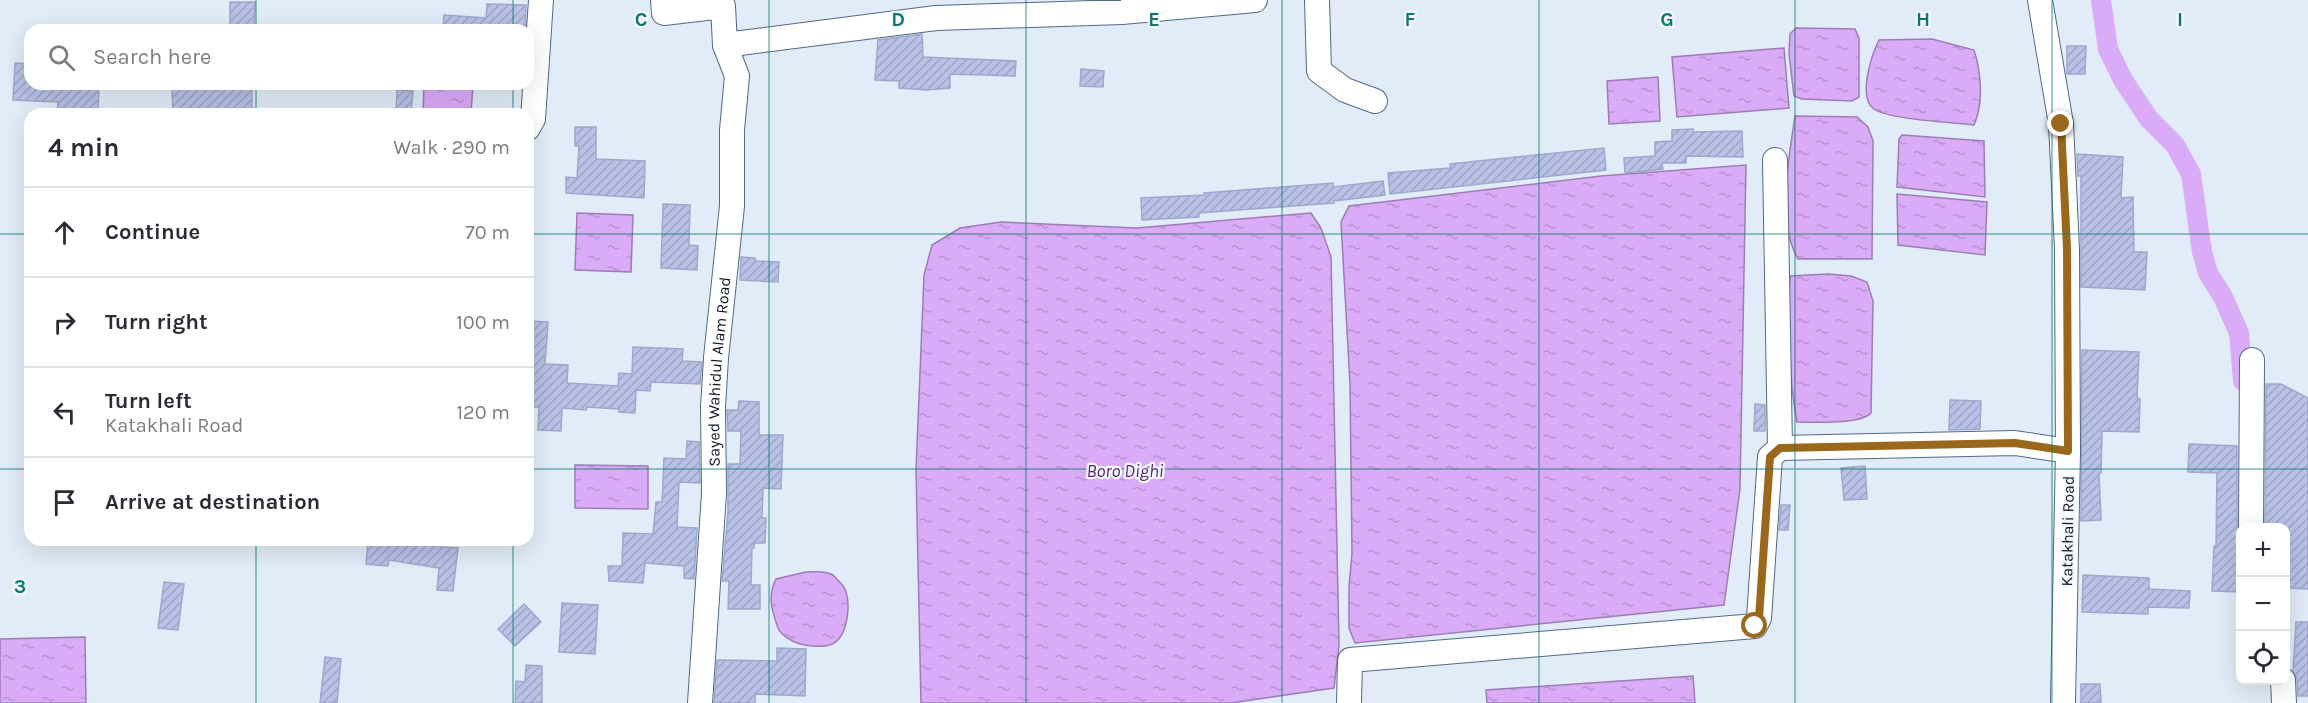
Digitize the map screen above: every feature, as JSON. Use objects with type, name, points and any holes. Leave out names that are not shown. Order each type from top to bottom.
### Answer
[{"type":"street","points":[[534,108],[541,0]]},
{"type":"street","name":"Sayed Wahidul Alam Road","points":[[663,0],[664,13],[723,6],[725,45],[737,76],[732,130],[732,206],[713,407],[713,504],[700,703]]},
{"type":"street","points":[[725,45],[936,18],[1122,12],[1255,0]]},
{"type":"street","points":[[1317,0],[1319,71],[1345,90],[1375,101]]},
{"type":"street","name":"Katakhali Road","points":[[2040,0],[2061,124],[2067,249],[2068,451],[2063,703]]},
{"type":"street","points":[[1775,160],[1780,448]]},
{"type":"street","points":[[2251,523],[2252,360]]},
{"type":"street","points":[[1349,703],[1350,660],[1755,626],[1759,618],[1770,457],[1780,448],[2015,443],[2068,451]]},
{"type":"street","points":[[2283,685],[2284,703]]},
{"type":"water","points":[[1796,28],[1855,29],[1859,38],[1859,97],[1852,101],[1802,99],[1794,96],[1789,54],[1790,34]]},
{"type":"water","points":[[1932,39],[1974,50],[1980,97],[1974,125],[1893,116],[1874,109],[1869,103],[1867,76],[1879,40]]},
{"type":"water","points":[[1784,48],[1789,108],[1677,117],[1672,57]]},
{"type":"water","points":[[1658,77],[1660,121],[1609,124],[1607,81]]},
{"type":"water","points":[[424,90],[473,90],[471,108],[423,108]]},
{"type":"water","points":[[1795,116],[1857,117],[1868,127],[1873,141],[1872,259],[1798,259],[1787,227],[1786,208],[1786,189]]},
{"type":"water","points":[[1902,135],[1984,141],[1985,197],[1897,187],[1899,139]]},
{"type":"water","points":[[1746,165],[1740,489],[1724,605],[1355,643],[1349,628],[1352,553],[1350,384],[1341,222],[1349,206],[1601,176]]},
{"type":"water","points":[[1897,194],[1987,202],[1985,255],[1898,245]]},
{"type":"water","points":[[577,213],[633,215],[631,272],[575,270]]},
{"type":"water","name":"Boro Dighi","points":[[1311,213],[1321,228],[1331,257],[1339,645],[1334,688],[1231,703],[921,703],[916,470],[924,275],[932,245],[960,228],[1001,222],[1137,228]]},
{"type":"water","points":[[1828,274],[1851,276],[1867,282],[1873,301],[1871,413],[1865,417],[1847,421],[1797,422],[1789,349],[1790,276]]},
{"type":"water","points":[[575,465],[648,466],[648,509],[575,508]]},
{"type":"water","points":[[806,572],[830,573],[845,589],[848,603],[847,620],[842,635],[832,644],[820,646],[797,643],[779,631],[771,604],[773,585],[776,579]]},
{"type":"water","points":[[85,637],[86,703],[0,703],[0,639]]},
{"type":"water","points":[[1693,676],[1695,703],[1487,703],[1486,690]]},
{"type":"building","points":[[230,2],[255,2],[254,24],[230,24]]},
{"type":"building","points":[[487,4],[526,5],[525,24],[443,24],[444,15],[486,18]]},
{"type":"building","points":[[922,34],[923,57],[1016,61],[1015,76],[950,74],[950,88],[927,90],[899,88],[899,81],[875,80],[878,40]]},
{"type":"building","points":[[2067,46],[2086,46],[2085,74],[2067,74]]},
{"type":"building","points":[[15,63],[24,64],[24,90],[99,90],[98,108],[58,108],[58,102],[13,100]]},
{"type":"building","points":[[1081,69],[1104,71],[1103,87],[1080,86]]},
{"type":"building","points":[[172,90],[252,90],[252,108],[173,108]]},
{"type":"building","points":[[397,90],[413,91],[412,108],[396,108]]},
{"type":"building","points":[[575,127],[596,127],[596,159],[645,161],[644,198],[566,193],[566,177],[577,178],[579,146],[575,146]]},
{"type":"building","points":[[1693,129],[1693,132],[1742,131],[1743,157],[1686,156],[1686,163],[1662,163],[1663,169],[1625,173],[1624,158],[1655,156],[1655,142],[1672,141],[1672,130]]},
{"type":"building","points":[[1604,148],[1606,170],[1390,194],[1388,173],[1450,168],[1450,164]]},
{"type":"building","points":[[2077,154],[2123,157],[2121,198],[2133,197],[2134,252],[2147,252],[2145,290],[2081,287],[2081,176],[2078,176]]},
{"type":"building","points":[[1383,181],[1385,195],[1334,201],[1334,203],[1199,213],[1199,217],[1142,220],[1141,198],[1205,195],[1204,193],[1333,183],[1333,187]]},
{"type":"building","points":[[663,204],[690,205],[689,245],[698,246],[697,270],[661,268]]},
{"type":"building","points":[[741,257],[755,258],[755,261],[779,262],[778,282],[740,280]]},
{"type":"building","points":[[534,321],[548,322],[545,364],[568,365],[567,383],[618,386],[619,373],[632,374],[633,347],[683,349],[682,361],[702,362],[700,384],[651,382],[650,391],[636,390],[635,413],[619,412],[619,409],[562,408],[561,431],[538,430],[539,407],[534,407]]},
{"type":"building","points":[[2082,350],[2139,352],[2137,398],[2140,399],[2139,432],[2102,431],[2101,473],[2099,473],[2101,520],[2081,521]]},
{"type":"building","points":[[2266,384],[2281,384],[2308,398],[2308,589],[2290,588],[2290,523],[2265,523]]},
{"type":"building","points":[[1950,400],[1981,401],[1980,429],[1949,430]]},
{"type":"building","points":[[739,401],[759,402],[759,435],[783,435],[781,489],[763,488],[762,518],[766,518],[765,543],[754,543],[754,548],[752,548],[751,585],[760,585],[760,609],[728,609],[729,581],[722,581],[728,512],[728,464],[740,464],[741,431],[728,431],[727,410],[738,410]]},
{"type":"building","points":[[1755,404],[1765,405],[1765,431],[1754,431]]},
{"type":"building","points":[[687,441],[699,442],[700,483],[679,482],[677,527],[697,528],[694,579],[684,578],[684,566],[645,563],[643,583],[609,581],[608,566],[622,566],[623,533],[653,534],[656,502],[662,502],[664,458],[686,459]]},
{"type":"building","points":[[2189,444],[2237,446],[2236,592],[2212,591],[2214,546],[2216,546],[2217,473],[2188,472]]},
{"type":"building","points":[[1865,466],[1867,499],[1844,500],[1841,468]]},
{"type":"building","points":[[1781,505],[1790,505],[1788,530],[1779,530]]},
{"type":"building","points":[[368,546],[458,548],[453,591],[437,590],[439,568],[389,560],[388,566],[366,564]]},
{"type":"building","points":[[2083,575],[2149,578],[2149,589],[2190,591],[2189,608],[2148,607],[2148,614],[2082,612]]},
{"type":"building","points":[[164,582],[184,584],[178,630],[158,628]]},
{"type":"building","points":[[562,603],[598,605],[595,654],[559,652]]},
{"type":"building","points":[[524,604],[541,622],[515,646],[498,629]]},
{"type":"building","points":[[2296,622],[2308,622],[2308,696],[2298,696],[2297,679],[2293,671]]},
{"type":"building","points":[[777,648],[806,649],[805,696],[755,694],[755,703],[714,703],[717,660],[777,661]]},
{"type":"building","points":[[325,657],[341,659],[337,703],[320,703]]},
{"type":"building","points":[[526,665],[542,666],[542,703],[515,703],[516,681],[525,682]]},
{"type":"building","points":[[2081,684],[2100,684],[2101,703],[2081,703]]},
{"type":"waterway","points":[[2101,0],[2108,49],[2123,80],[2149,119],[2175,145],[2191,174],[2202,252],[2208,273],[2223,297],[2239,333],[2243,381]]},
{"type":"route","points":[[1755,626],[1759,618],[1770,457],[1780,448],[2015,443],[2068,451],[2067,249],[2061,124]]}]
